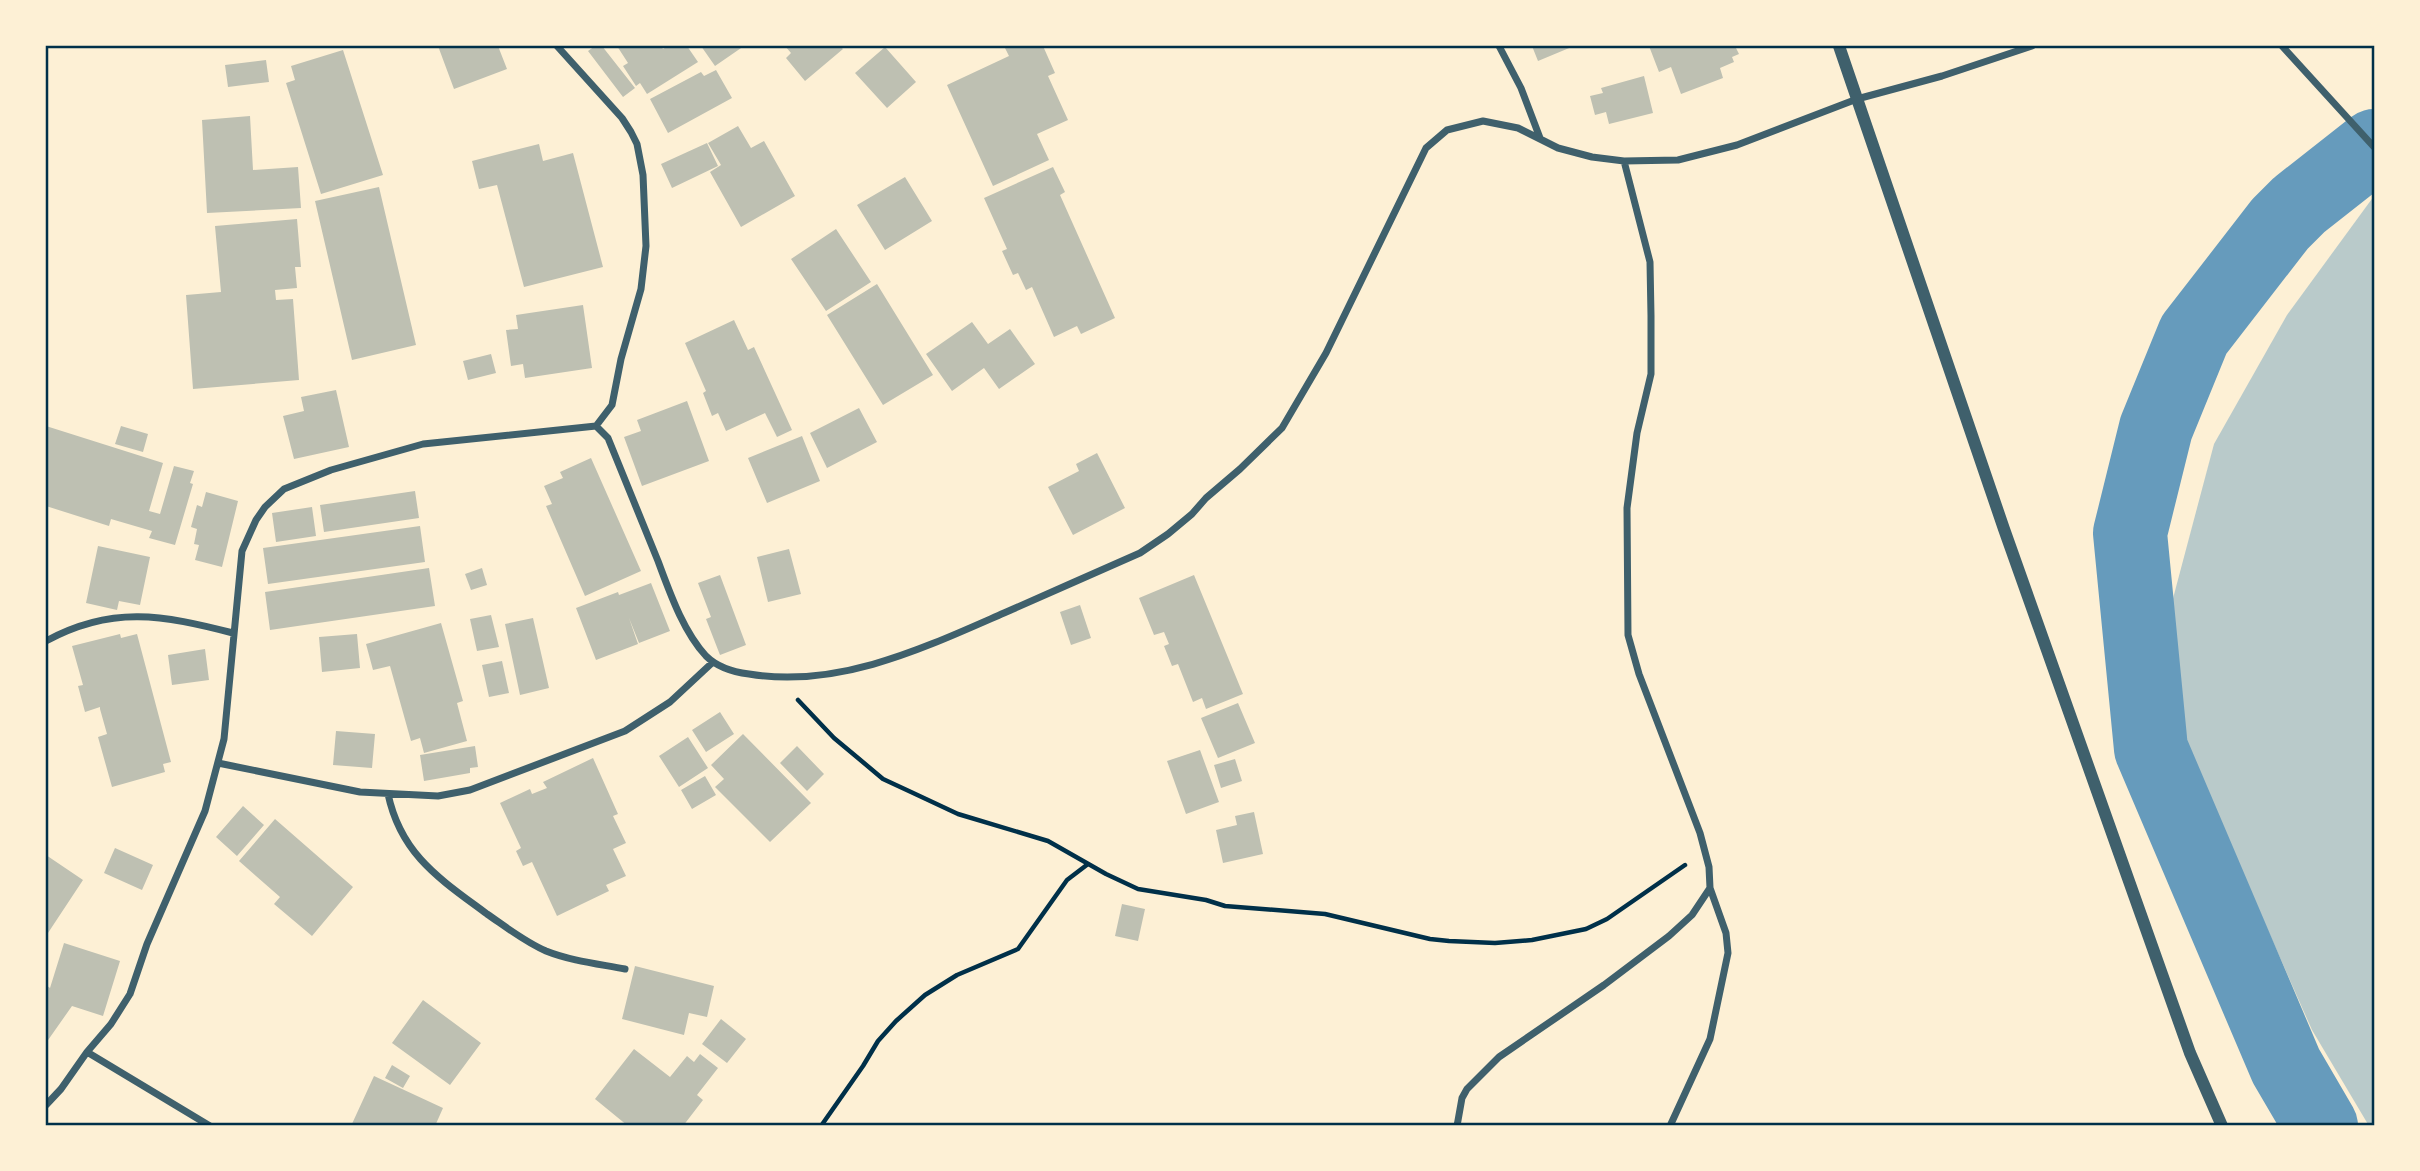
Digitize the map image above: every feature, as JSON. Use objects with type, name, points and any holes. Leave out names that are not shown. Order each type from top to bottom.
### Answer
[{"type":"street","points":[[46,1105],[111,1024],[130,994],[147,944],[205,811],[224,739],[242,551],[260,513],[284,489],[331,470],[423,444],[596,426],[612,405],[621,359],[641,289],[646,246],[643,175],[636,144],[622,118],[557,46]]},
{"type":"street","points":[[1499,46],[1521,88],[1540,139]]},
{"type":"street","points":[[1839,46],[2000,516],[2185,1040],[2222,1125]]},
{"type":"street","points":[[596,426],[608,438],[671,595],[690,633],[713,662],[732,671],[771,678],[834,674],[871,666],[949,638],[1140,554],[1168,534],[1240,470],[1282,428],[1326,353],[1426,148],[1447,130],[1483,121],[1518,128],[1558,148],[1592,157],[1623,161],[1678,159],[1737,145],[1857,99],[1931,79],[2032,46]]},
{"type":"street","points":[[2282,46],[2375,147]]},
{"type":"street","points":[[1623,161],[1650,262],[1651,316],[1651,374],[1637,433],[1627,508],[1628,635],[1639,674],[1692,810],[1709,867],[1710,888],[1726,933],[1728,953],[1710,1039],[1670,1125]]},
{"type":"street","points":[[46,641],[68,629],[139,615],[192,622],[233,632]]},
{"type":"street","points":[[218,762],[360,792],[438,796],[470,790],[625,730],[670,702],[713,662]]},
{"type":"street","points":[[388,794],[393,816],[410,848],[429,871],[449,886],[523,939],[547,951],[625,969]]},
{"type":"street","points":[[1457,1125],[1462,1098],[1467,1089],[1499,1057],[1604,985],[1669,936],[1692,915],[1710,888]]},
{"type":"street","points":[[87,1052],[210,1125]]},
{"type":"path","points":[[787,678],[800,703],[834,738],[883,779],[958,814],[1048,841],[1106,874],[1148,891],[1241,908],[1325,914],[1430,939],[1495,943],[1532,940],[1586,929],[1638,899],[1704,851]]},
{"type":"path","points":[[821,1125],[878,1041],[896,1021],[925,995],[957,975],[1018,949],[1067,880],[1088,863]]},
{"type":"shaded area","points":[[2374,196],[2374,1125],[2369,1126],[2312,1030],[2183,738],[2167,621],[2214,444],[2287,315]]},
{"type":"building","points":[[438,46],[498,46],[507,69],[454,89]]},
{"type":"building","points":[[595,46],[602,46],[635,88],[623,97],[588,51]]},
{"type":"building","points":[[617,46],[661,46],[663,49],[668,46],[687,46],[698,62],[647,94],[640,83],[636,86],[623,66],[628,63]]},
{"type":"building","points":[[701,46],[744,46],[715,66]]},
{"type":"building","points":[[785,46],[840,46],[843,49],[805,81],[786,58],[791,53]]},
{"type":"building","points":[[1004,46],[1043,46],[1055,73],[1048,76],[1068,120],[1037,134],[1049,160],[993,186],[947,85],[1009,56]]},
{"type":"building","points":[[1532,46],[1574,46],[1538,61]]},
{"type":"building","points":[[1649,46],[1735,46],[1739,54],[1732,57],[1734,62],[1720,68],[1723,78],[1681,94],[1671,67],[1659,72]]},
{"type":"building","points":[[885,47],[916,82],[887,108],[855,73]]},
{"type":"building","points":[[343,50],[383,175],[321,194],[286,83],[295,80],[291,66]]},
{"type":"building","points":[[266,60],[269,82],[228,87],[225,65]]},
{"type":"building","points":[[716,70],[732,98],[668,133],[650,99],[701,72],[704,76]]},
{"type":"building","points":[[1644,76],[1653,113],[1609,124],[1606,112],[1595,115],[1590,96],[1603,93],[1601,88]]},
{"type":"building","points":[[250,116],[253,170],[298,167],[301,208],[207,213],[202,120]]},
{"type":"building","points":[[738,126],[751,148],[764,141],[795,196],[741,227],[710,172],[721,165],[708,143]]},
{"type":"building","points":[[707,143],[718,166],[672,188],[661,164]]},
{"type":"building","points":[[539,144],[543,161],[573,153],[603,267],[524,287],[497,185],[479,189],[472,161]]},
{"type":"building","points":[[1053,167],[1065,192],[1060,195],[1115,318],[1081,334],[1077,326],[1054,337],[1032,287],[1026,290],[1018,273],[1013,275],[1002,251],[1007,249],[984,198]]},
{"type":"building","points":[[905,177],[932,221],[885,250],[857,205]]},
{"type":"building","points":[[379,187],[416,345],[352,360],[315,201]]},
{"type":"building","points":[[297,219],[301,267],[295,267],[297,288],[275,290],[276,300],[293,299],[299,380],[193,389],[186,295],[221,292],[215,226]]},
{"type":"building","points":[[836,229],[871,282],[826,311],[791,259]]},
{"type":"building","points":[[877,284],[933,375],[883,405],[827,315]]},
{"type":"building","points":[[583,305],[592,368],[525,378],[523,364],[511,366],[506,330],[518,329],[516,315]]},
{"type":"building","points":[[734,320],[748,350],[754,347],[792,430],[777,437],[765,413],[726,431],[718,413],[712,416],[703,393],[706,391],[685,343]]},
{"type":"building","points":[[972,322],[988,344],[1010,329],[1035,364],[999,389],[984,368],[952,391],[926,354]]},
{"type":"building","points":[[491,354],[496,373],[468,380],[463,361]]},
{"type":"building","points":[[336,390],[349,447],[294,459],[283,416],[304,411],[301,397]]},
{"type":"building","points":[[687,401],[709,461],[642,486],[624,437],[641,431],[637,420]]},
{"type":"building","points":[[859,408],[877,442],[827,468],[810,433]]},
{"type":"building","points":[[46,426],[163,463],[149,511],[160,514],[174,466],[194,471],[190,483],[193,484],[175,545],[149,538],[152,531],[111,519],[109,526],[46,506]]},
{"type":"building","points":[[121,426],[148,434],[143,452],[115,444]]},
{"type":"building","points":[[802,436],[820,481],[767,503],[748,458]]},
{"type":"building","points":[[1097,453],[1125,508],[1073,535],[1048,487],[1079,471],[1076,464]]},
{"type":"building","points":[[591,458],[641,571],[585,596],[546,506],[552,504],[544,486],[563,478],[560,472]]},
{"type":"building","points":[[415,491],[419,518],[324,532],[320,505]]},
{"type":"building","points":[[206,492],[238,501],[222,567],[195,560],[199,545],[194,544],[197,529],[191,527],[197,505],[202,507]]},
{"type":"building","points":[[312,507],[316,536],[276,542],[272,513]]},
{"type":"building","points":[[420,526],[425,562],[268,584],[263,548]]},
{"type":"building","points":[[98,546],[150,557],[140,605],[119,601],[117,610],[86,603]]},
{"type":"building","points":[[789,549],[801,594],[768,602],[757,557]]},
{"type":"building","points":[[429,568],[435,606],[270,630],[265,592]]},
{"type":"building","points":[[482,568],[487,585],[471,590],[465,574]]},
{"type":"building","points":[[720,575],[746,645],[720,655],[706,619],[711,617],[698,583]]},
{"type":"building","points":[[1194,575],[1243,694],[1206,709],[1202,698],[1193,702],[1178,664],[1172,666],[1164,646],[1169,644],[1164,632],[1154,635],[1139,598]]},
{"type":"building","points":[[651,583],[670,631],[639,643],[629,618],[638,644],[596,660],[576,608]]},
{"type":"building","points":[[1080,605],[1091,638],[1071,645],[1060,612]]},
{"type":"building","points":[[491,615],[499,647],[477,651],[470,619]]},
{"type":"building","points":[[533,618],[549,688],[520,695],[505,624]]},
{"type":"building","points":[[441,623],[463,701],[457,703],[467,741],[424,753],[420,738],[411,741],[390,666],[373,670],[366,644]]},
{"type":"building","points":[[120,634],[121,638],[137,634],[171,762],[163,764],[165,772],[112,787],[98,737],[107,734],[100,707],[85,712],[78,686],[83,685],[72,646]]},
{"type":"building","points":[[357,634],[360,668],[322,672],[319,637]]},
{"type":"building","points":[[205,649],[209,680],[172,685],[168,655]]},
{"type":"building","points":[[502,661],[509,693],[489,697],[482,665]]},
{"type":"building","points":[[1238,703],[1255,743],[1218,758],[1201,718]]},
{"type":"building","points":[[720,712],[734,734],[706,752],[692,730]]},
{"type":"building","points":[[336,731],[375,734],[372,768],[333,765]]},
{"type":"building","points":[[743,734],[811,803],[770,842],[715,787],[724,779],[711,765]]},
{"type":"building","points":[[688,737],[708,768],[679,787],[659,756]]},
{"type":"building","points":[[475,746],[478,767],[470,768],[470,773],[424,781],[420,755]]},
{"type":"building","points":[[797,746],[824,774],[807,791],[780,763]]},
{"type":"building","points":[[1200,750],[1219,802],[1186,814],[1167,761]]},
{"type":"building","points":[[593,758],[618,814],[613,816],[626,843],[613,849],[626,876],[606,885],[609,891],[557,916],[532,862],[523,866],[516,851],[521,848],[500,803],[530,789],[532,794],[547,788],[543,782]]},
{"type":"building","points":[[1235,759],[1242,781],[1221,788],[1214,765]]},
{"type":"building","points":[[705,776],[716,795],[692,809],[681,790]]},
{"type":"building","points":[[243,806],[264,825],[237,856],[216,837]]},
{"type":"building","points":[[1254,812],[1263,854],[1223,863],[1216,830],[1237,825],[1235,816]]},
{"type":"building","points":[[275,819],[353,887],[312,936],[274,904],[280,897],[239,861]]},
{"type":"building","points":[[115,848],[153,865],[142,890],[104,873]]},
{"type":"building","points":[[46,855],[83,880],[46,936]]},
{"type":"building","points":[[1122,904],[1145,909],[1138,941],[1115,936]]},
{"type":"building","points":[[64,943],[120,961],[103,1016],[72,1006],[46,1043],[46,985],[50,988]]},
{"type":"building","points":[[635,966],[714,986],[707,1017],[689,1013],[684,1035],[622,1019]]},
{"type":"building","points":[[423,1000],[481,1043],[450,1085],[392,1043]]},
{"type":"building","points":[[721,1019],[746,1039],[727,1063],[702,1044]]},
{"type":"building","points":[[634,1049],[670,1077],[687,1056],[694,1062],[700,1054],[718,1068],[697,1095],[703,1100],[683,1126],[628,1126],[595,1099]]},
{"type":"building","points":[[392,1065],[410,1076],[403,1088],[385,1078]]},
{"type":"building","points":[[374,1076],[443,1108],[435,1126],[351,1126]]},
{"type":"waterway","points":[[2321,1126],[2286,1066],[2151,749],[2130,533],[2156,428],[2194,335],[2280,224],[2299,205],[2374,146]]}]
